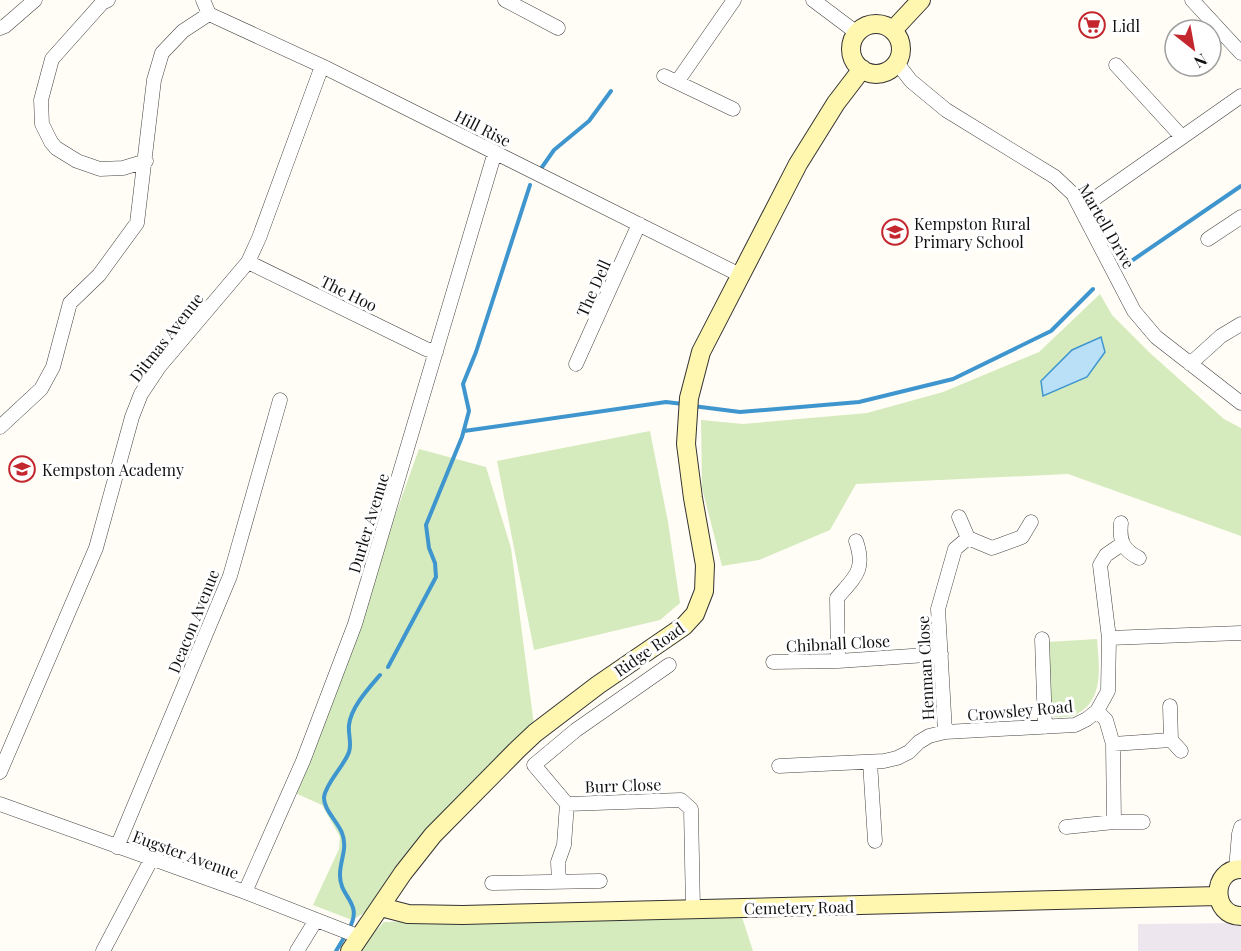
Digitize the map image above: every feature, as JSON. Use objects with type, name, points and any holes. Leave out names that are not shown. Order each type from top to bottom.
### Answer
[{"type":"street","points":[[0,28],[35,0]]},
{"type":"street","points":[[0,428],[41,389],[53,367],[70,303],[99,275],[137,223],[154,80],[162,53],[183,31],[209,14],[203,0]]},
{"type":"street","points":[[505,0],[558,28]]},
{"type":"street","points":[[734,110],[671,79],[735,0]]},
{"type":"street","points":[[813,0],[857,33]]},
{"type":"street","points":[[893,30],[921,0]]},
{"type":"street","points":[[1192,0],[1241,53]]},
{"type":"street","points":[[103,1],[52,59],[41,100],[42,124],[56,148],[77,161],[100,169],[123,168],[146,161]]},
{"type":"street","name":"Hill Rise","points":[[209,14],[322,66],[740,276]]},
{"type":"street","points":[[874,24],[882,24],[893,30],[898,36],[901,48],[897,63],[883,72],[874,73],[862,69],[856,63],[851,49],[857,33],[865,26],[874,24]]},
{"type":"street","name":"Martell Drive","points":[[897,63],[911,81],[946,110],[1055,177],[1073,194],[1134,311],[1156,337],[1241,403]]},
{"type":"street","points":[[1116,65],[1182,137]]},
{"type":"street","name":"Ditmas Avenue","points":[[0,772],[96,548],[132,417],[141,394],[159,367],[248,262],[259,238],[322,66]]},
{"type":"street","name":"Ridge Road","points":[[351,938],[376,914],[403,873],[433,835],[518,749],[598,685],[684,626],[695,614],[704,591],[705,565],[686,444],[688,404],[701,352],[798,164],[836,103],[862,69]]},
{"type":"street","points":[[1081,208],[1241,96]]},
{"type":"street","name":"Durler Avenue","points":[[245,892],[303,761],[356,624],[495,152]]},
{"type":"street","points":[[1208,239],[1241,218]]},
{"type":"street","name":"The Dell","points":[[576,364],[639,224]]},
{"type":"street","name":"The Hoo","points":[[248,262],[436,352]]},
{"type":"street","points":[[1190,364],[1221,336],[1241,324]]},
{"type":"street","name":"Deacon Avenue","points":[[117,847],[230,576],[280,400]]},
{"type":"street","points":[[959,517],[968,538],[993,548],[1022,537],[1031,522]]},
{"type":"street","points":[[1121,523],[1122,544],[1129,553],[1138,558]]},
{"type":"street","name":"Henman Close","points":[[945,732],[938,609],[955,549],[968,538]]},
{"type":"street","points":[[838,661],[837,598],[858,574],[861,555],[856,541]]},
{"type":"street","name":"Crowsley Road","points":[[779,766],[870,762],[897,758],[909,752],[929,736],[945,732],[1075,725],[1087,719],[1097,711],[1108,691],[1109,638],[1100,565],[1106,555],[1122,544]]},
{"type":"street","points":[[1109,638],[1241,633]]},
{"type":"street","points":[[1042,639],[1045,727]]},
{"type":"street","name":"Chibnall Close","points":[[774,662],[838,661],[941,654]]},
{"type":"street","points":[[567,804],[534,765],[576,730],[669,664]]},
{"type":"street","points":[[1170,706],[1171,740],[1181,751]]},
{"type":"street","points":[[1097,711],[1106,720],[1113,744],[1114,822]]},
{"type":"street","points":[[1113,744],[1171,740]]},
{"type":"street","points":[[870,762],[875,841]]},
{"type":"street","name":"Burr Close","points":[[559,882],[558,862],[564,845],[567,804],[681,800],[691,809],[693,909]]},
{"type":"street","name":"Eugster Avenue","points":[[0,804],[245,892],[316,920],[351,938]]},
{"type":"street","points":[[1066,827],[1114,822],[1143,822]]},
{"type":"street","points":[[1241,827],[1239,869],[1224,876],[1218,885],[1218,896],[1223,908],[1241,916]]},
{"type":"street","points":[[103,951],[152,858]]},
{"type":"street","points":[[492,883],[600,881]]},
{"type":"street","name":"Cemetery Road","points":[[376,914],[430,915],[1218,896]]},
{"type":"street","points":[[297,951],[316,920]]},
{"type":"shaded area","points":[[1241,923],[1241,951],[1138,951],[1138,924]]},
{"type":"green space","points":[[1100,294],[1112,315],[1150,353],[1224,419],[1241,428],[1241,536],[1068,474],[856,484],[830,530],[759,560],[722,566],[702,488],[701,420],[743,424],[867,413],[943,392],[1039,352]]},
{"type":"green space","points":[[650,431],[668,522],[680,603],[660,620],[534,650],[497,461]]},
{"type":"green space","points":[[419,449],[486,467],[511,548],[534,725],[429,826],[367,911],[352,920],[313,905],[339,849],[340,837],[322,805],[295,793]]},
{"type":"green space","points":[[1097,639],[1098,682],[1091,701],[1085,709],[1075,715],[1052,717],[1047,642]]},
{"type":"green space","points":[[740,911],[753,951],[357,951],[384,922]]},
{"type":"water","points":[[1101,337],[1105,352],[1087,377],[1043,396],[1041,381],[1072,350]]},
{"type":"waterway","points":[[540,170],[554,150],[589,121],[611,91]]},
{"type":"waterway","points":[[388,667],[436,577],[426,525],[462,437],[469,411],[463,384],[476,352],[530,185]]},
{"type":"waterway","points":[[1127,264],[1241,186]]},
{"type":"waterway","points":[[693,406],[740,412],[859,402],[953,379],[1051,331],[1093,289]]},
{"type":"waterway","points":[[464,431],[666,402],[683,404]]},
{"type":"waterway","points":[[349,929],[354,912],[343,889],[340,874],[344,838],[324,802],[324,797],[328,786],[349,752],[349,725],[353,711],[380,675]]},
{"type":"waterway","points":[[336,951],[345,936]]},
{"type":"place","name":"Lidl","points":[[1092,25]]},
{"type":"place","name":"Kempston Rural Primary School","points":[[895,232]]},
{"type":"place","name":"Kempston Academy","points":[[22,469]]}]
